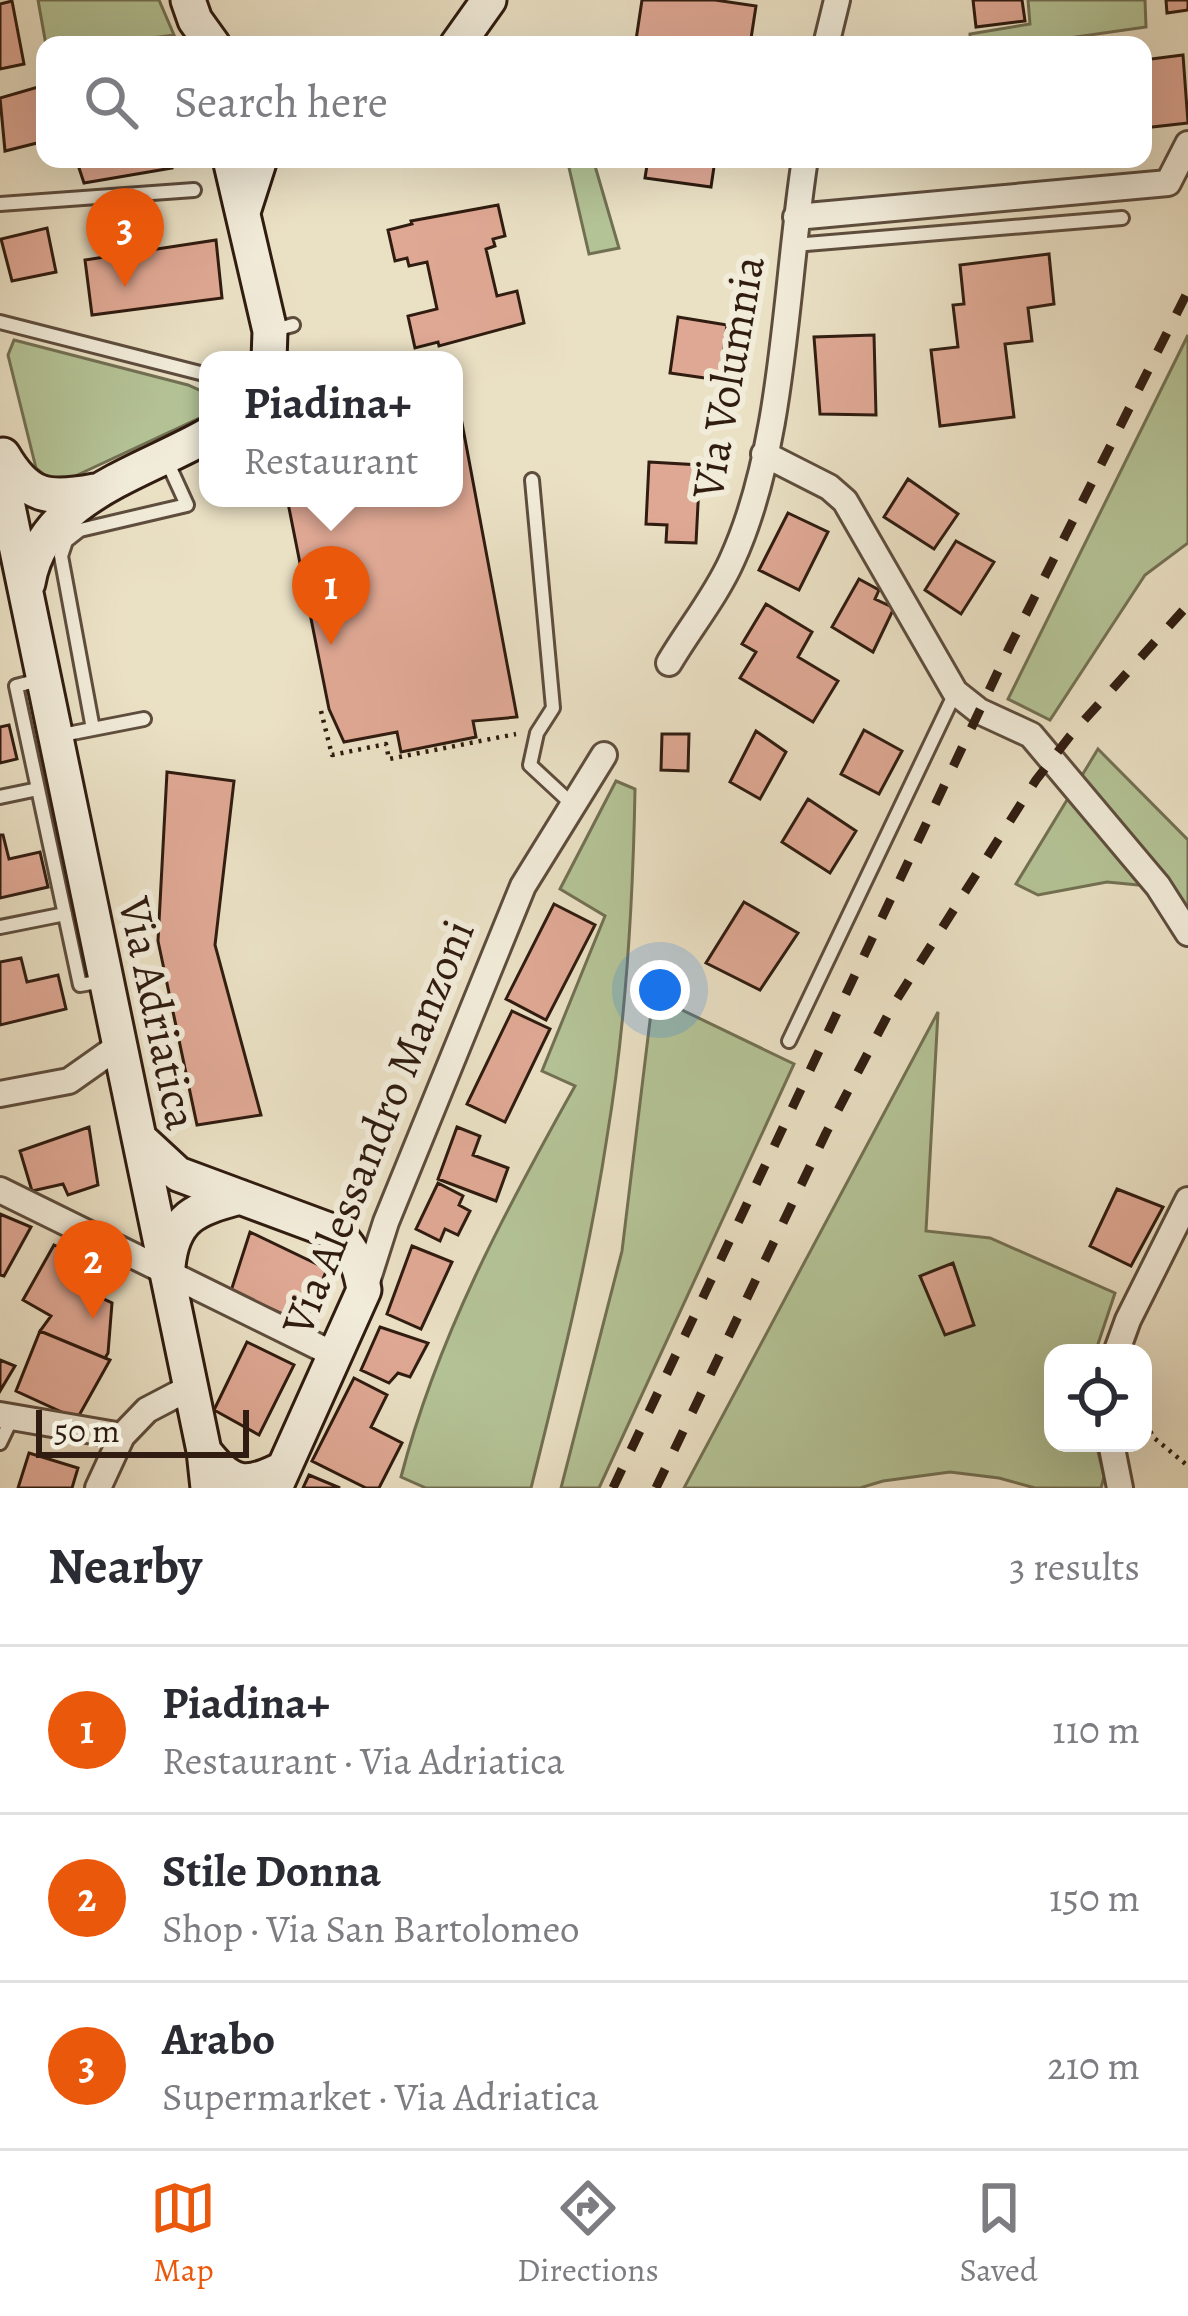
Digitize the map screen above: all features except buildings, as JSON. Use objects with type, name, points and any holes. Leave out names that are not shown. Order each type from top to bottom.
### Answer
[{"type":"main road","points":[[463,36],[489,0]]},
{"type":"main road","points":[[232,168],[264,258],[277,339]]},
{"type":"main road","points":[[244,211],[257,168]]},
{"type":"main road","name":"Via Adriatica","points":[[15,575],[58,520],[96,491],[199,440]]},
{"type":"main road","points":[[0,449],[15,475],[38,493],[60,498],[96,491]]},
{"type":"main road","name":"Via Adriatica","points":[[0,468],[15,575],[44,679],[204,1451]]},
{"type":"main road","points":[[139,1138],[178,1174],[337,1233],[352,1248],[364,1290]]},
{"type":"main road","points":[[167,1273],[171,1239],[178,1226],[213,1204],[240,1197]]},
{"type":"main road","name":"Via Alessandro Manzoni","points":[[280,1478],[364,1290]]},
{"type":"main road","points":[[204,1451],[221,1473],[238,1482],[280,1478]]},
{"type":"main road","points":[[204,1451],[208,1488]]},
{"type":"street","points":[[828,36],[833,4]]},
{"type":"street","points":[[796,217],[1168,183],[1188,143]]},
{"type":"street","name":"Via Volumnia","points":[[669,663],[731,562],[755,496],[804,168]]},
{"type":"street","points":[[764,454],[829,487],[845,501],[955,692],[979,711],[1031,736],[1158,886],[1188,933]]},
{"type":"street","points":[[572,804],[604,755]]},
{"type":"street","name":"Via Alessandro Manzoni","points":[[364,1290],[386,1222],[523,886],[572,804]]},
{"type":"street","points":[[0,1094],[70,1081],[120,1045]]},
{"type":"street","points":[[0,1190],[335,1355]]},
{"type":"street","points":[[1119,1344],[1188,1200]]},
{"type":"street","points":[[337,1233],[355,1234],[386,1222]]},
{"type":"street","points":[[98,1488],[122,1436],[147,1410],[190,1387]]},
{"type":"street","points":[[6,1416],[122,1436]]},
{"type":"street","points":[[1113,1452],[1120,1488]]},
{"type":"lane","points":[[0,203],[194,190]]},
{"type":"lane","points":[[792,245],[1122,218]]},
{"type":"lane","points":[[0,322],[199,373]]},
{"type":"lane","points":[[93,729],[61,556],[66,541],[80,530],[187,505],[166,459]]},
{"type":"lane","points":[[532,480],[553,708],[530,752],[530,765],[572,804]]},
{"type":"lane","points":[[44,679],[16,686],[80,985],[106,981]]},
{"type":"lane","points":[[789,1041],[955,692]]},
{"type":"lane","points":[[56,736],[144,718]]},
{"type":"lane","points":[[0,797],[38,789]]},
{"type":"lane","points":[[0,927],[65,914]]},
{"type":"lane","points":[[0,1443],[6,1416]]},
{"type":"path","points":[[321,711],[332,755],[386,744],[389,759],[539,730]]},
{"type":"path","points":[[1152,1435],[1188,1466]]},
{"type":"green space","points":[[38,0],[159,0],[174,35],[167,36],[44,36]]},
{"type":"green space","points":[[1028,0],[1145,0],[1146,27],[1083,36],[970,36],[1030,24]]},
{"type":"green space","points":[[569,168],[596,168],[619,248],[589,254]]},
{"type":"green space","points":[[1188,335],[1188,543],[1145,575],[1050,720],[1008,699]]},
{"type":"green space","points":[[14,340],[188,385],[199,390],[199,418],[71,478],[66,493],[36,468],[8,355]]},
{"type":"green space","points":[[1098,749],[1188,840],[1188,915],[1169,888],[1107,882],[1038,895],[1016,884]]},
{"type":"green space","points":[[616,781],[635,789],[619,1051],[592,1226],[531,1488],[426,1488],[401,1477],[434,1375],[499,1228],[575,1086],[542,1071],[605,916],[560,889]]},
{"type":"green space","points":[[653,996],[794,1064],[599,1488],[561,1488],[622,1251]]},
{"type":"green space","points":[[938,1012],[926,1231],[990,1238],[1115,1293],[1098,1344],[1044,1344],[1044,1452],[1098,1452],[1104,1477],[1101,1488],[1035,1488],[950,1472],[860,1488],[684,1488]]},
{"type":"railway","points":[[613,1488],[1010,646],[1188,291]]},
{"type":"railway","points":[[656,1488],[826,1133],[892,1007],[1036,780],[1188,605]]},
{"type":"place","name":"Arabo","points":[[125,287]]},
{"type":"place","name":"Piadina+","points":[[331,645]]},
{"type":"place","name":"Stile Donna","points":[[93,1319]]}]
